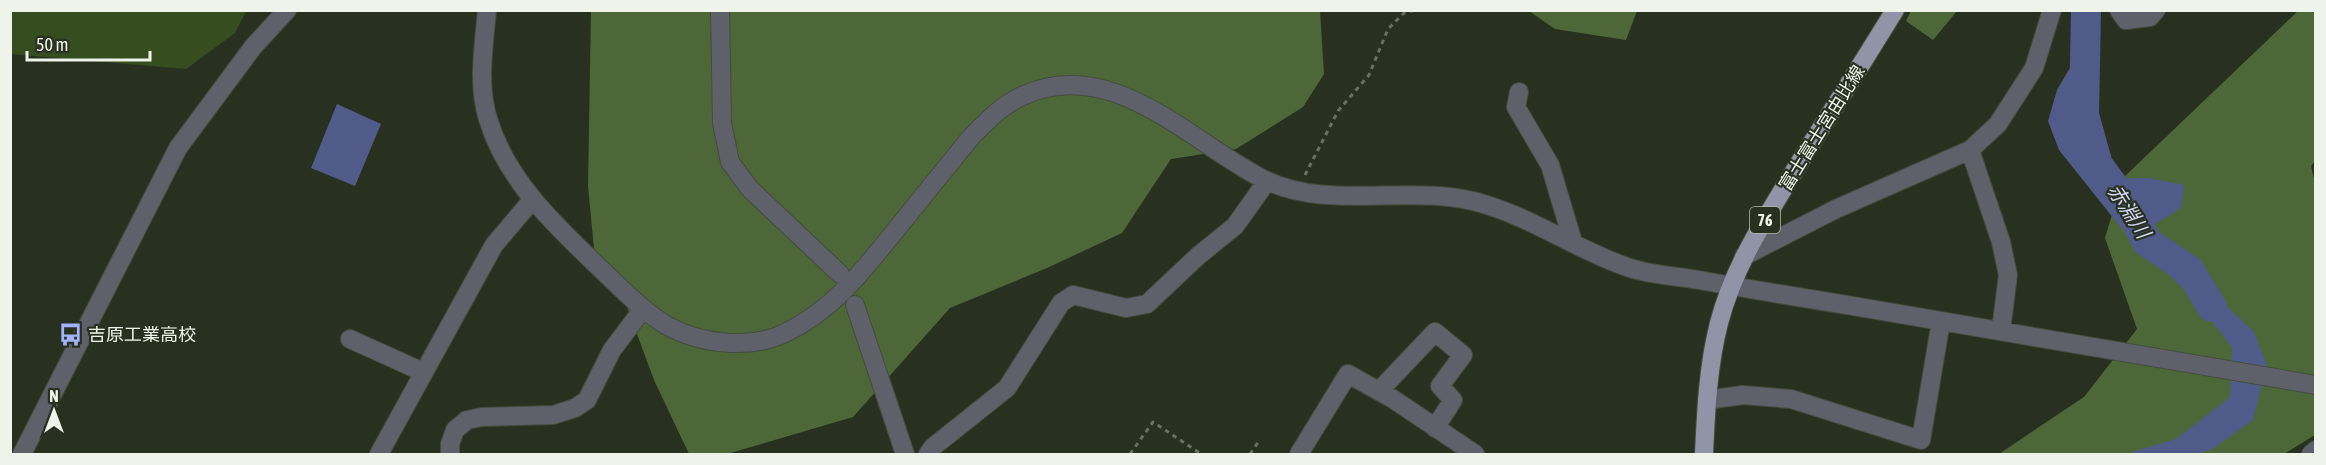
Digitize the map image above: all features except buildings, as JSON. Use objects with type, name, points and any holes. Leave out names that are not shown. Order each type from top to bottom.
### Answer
[{"type":"main road","name":"富士富士宮由比線","points":[[1704,454],[1711,361],[1719,323],[1731,286],[1744,256],[1895,10]]},
{"type":"street","points":[[22,454],[178,148],[254,47],[287,10]]},
{"type":"street","points":[[487,10],[482,79],[487,117],[500,152],[548,218],[643,309],[667,325],[687,334],[732,343],[759,340],[783,334],[824,311],[859,276],[971,137],[991,118],[1018,97],[1051,86],[1081,86],[1116,92],[1144,104],[1233,163],[1267,181],[1292,190],[1322,195],[1419,194],[1487,204],[1631,268],[2316,385]]},
{"type":"street","points":[[720,10],[722,123],[730,162],[750,189],[840,274]]},
{"type":"street","points":[[1744,256],[1836,208],[1970,150],[1998,124],[2034,68],[2052,10]]},
{"type":"street","points":[[2125,14],[2150,17],[2156,10]]},
{"type":"street","points":[[1519,92],[1516,107],[1550,165],[1573,242]]},
{"type":"street","points":[[1970,150],[2001,242],[2007,275],[2001,330]]},
{"type":"street","points":[[928,454],[933,447],[1007,388],[1061,303],[1073,295],[1126,308],[1147,304],[1198,256],[1235,226],[1267,181]]},
{"type":"street","points":[[379,454],[494,245],[533,199]]},
{"type":"street","points":[[855,305],[905,454]]},
{"type":"street","points":[[450,454],[450,444],[455,430],[467,420],[482,417],[554,415],[575,408],[587,400],[612,350],[643,309]]},
{"type":"street","points":[[1707,400],[1743,395],[1791,399],[1921,440],[1941,321]]},
{"type":"street","points":[[1379,391],[1436,332],[1462,355],[1440,386],[1453,400],[1435,428]]},
{"type":"street","points":[[350,339],[423,372]]},
{"type":"street","points":[[1299,454],[1348,374],[1379,391],[1475,454]]},
{"type":"street","points":[[2311,454],[2316,450]]},
{"type":"path","points":[[1292,190],[1305,175],[1338,111],[1368,75],[1388,29],[1404,13],[1415,10]]},
{"type":"path","points":[[1130,454],[1153,422],[1201,454]]},
{"type":"path","points":[[1250,454],[1258,441]]},
{"type":"green space","points":[[1911,10],[1957,11],[1933,40],[1906,21]]},
{"type":"green space","points":[[10,11],[246,11],[235,33],[186,69],[11,54]]},
{"type":"green space","points":[[591,11],[1320,11],[1324,74],[1303,107],[1236,149],[1171,159],[1122,233],[1047,268],[950,308],[853,417],[727,454],[689,454],[654,380],[620,288],[595,259],[588,186]]},
{"type":"green space","points":[[1529,11],[1637,11],[1626,40],[1555,29]]},
{"type":"green space","points":[[2298,11],[2315,11],[2316,160],[2311,166],[2316,187],[2315,435],[2284,454],[1999,454],[2084,397],[2137,329],[2105,238],[2123,178]]},
{"type":"water","points":[[2079,11],[2100,11],[2082,136],[2100,179],[2149,178],[2184,185],[2181,208],[2146,230],[2254,332],[2267,365],[2253,420],[2213,449],[2197,454],[2126,454],[2176,439],[2230,397],[2232,348],[2196,300],[2130,239],[2059,150],[2048,121],[2057,90],[2082,47]]},
{"type":"water","points":[[337,104],[381,124],[355,186],[311,168]]},
{"type":"waterway","name":"赤淵川","points":[[2086,10],[2084,115],[2098,165],[2126,203],[2147,242],[2189,270],[2212,307]]},
{"type":"place","name":"吉原工業高校","points":[[70,335]]}]
